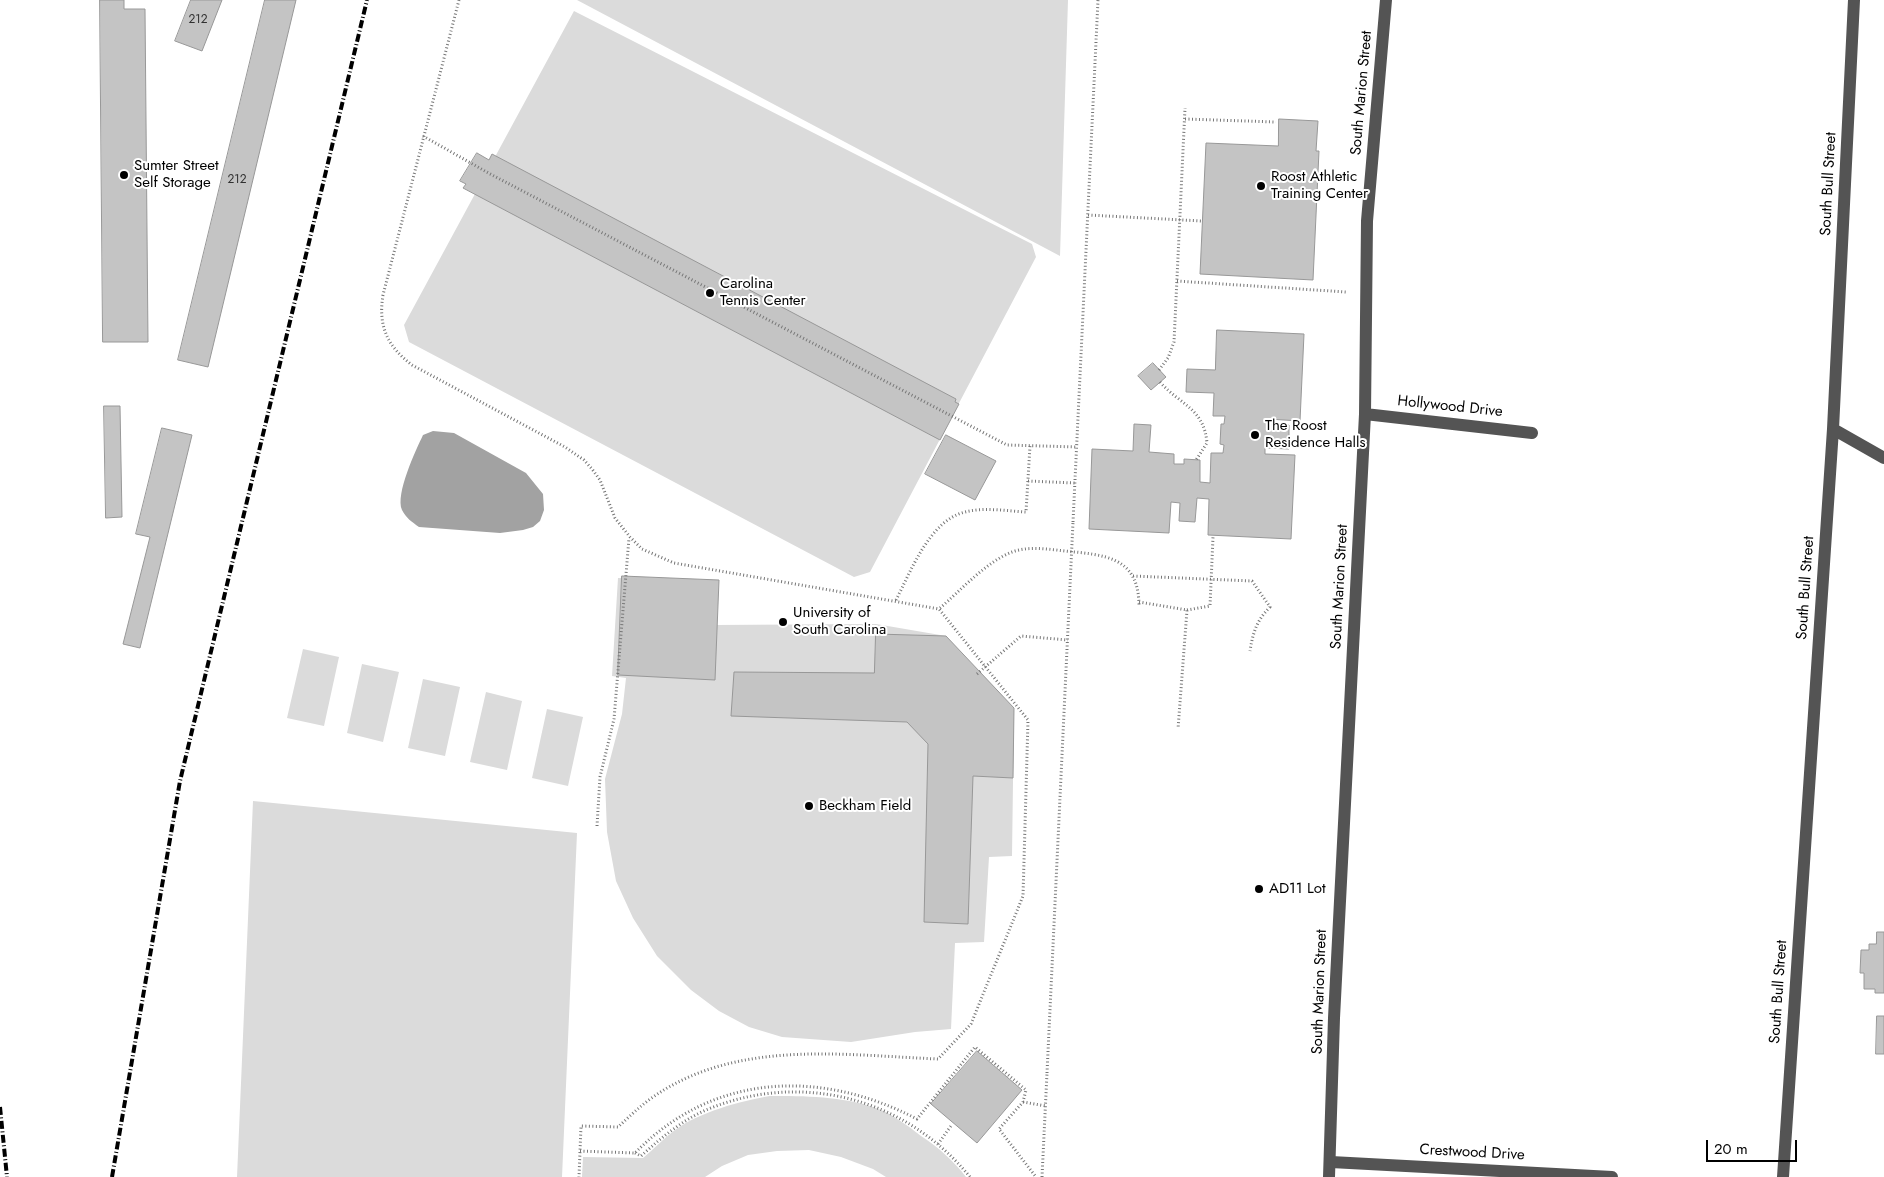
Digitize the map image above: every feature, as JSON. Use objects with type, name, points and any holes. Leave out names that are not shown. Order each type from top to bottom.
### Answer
[{"type":"street","name":"South Marion Street","points":[[1330,1177],[1334,1018],[1365,414],[1367,221],[1386,0]]},
{"type":"street","name":"South Bull Street","points":[[1782,1177],[1833,429],[1854,0]]},
{"type":"street","name":"Hollywood Drive","points":[[1365,414],[1532,433]]},
{"type":"street","points":[[1833,429],[1884,458]]},
{"type":"street","name":"Crestwood Drive","points":[[1331,1162],[1612,1177]]},
{"type":"path","points":[[459,0],[383,295],[380,311],[387,338],[392,348],[412,365],[565,447],[584,460],[600,480],[615,518],[642,550],[674,564],[896,600],[940,609],[1028,720],[1023,896],[971,1024],[938,1059],[791,1054],[745,1059],[722,1065],[685,1080],[653,1097],[618,1127],[581,1126],[579,1177]]},
{"type":"path","points":[[1042,1177],[1098,0]]},
{"type":"path","points":[[1159,370],[1168,358],[1174,342],[1185,108]]},
{"type":"path","points":[[1185,119],[1276,122]]},
{"type":"path","points":[[424,136],[492,175],[1007,445],[1077,447]]},
{"type":"path","points":[[1088,215],[1202,221]]},
{"type":"path","points":[[1177,281],[1366,293]]},
{"type":"path","points":[[1160,382],[1175,398],[1193,410],[1204,425],[1207,442],[1196,460]]},
{"type":"path","points":[[896,600],[926,543],[952,516],[972,510],[1026,512],[1030,446]]},
{"type":"path","points":[[1028,481],[1075,482]]},
{"type":"path","points":[[597,826],[600,777],[614,720],[630,537]]},
{"type":"path","points":[[940,609],[997,560],[1012,552],[1025,549],[1103,555],[1116,560],[1125,566],[1133,576],[1136,582],[1139,604],[1186,610],[1210,606],[1213,537]]},
{"type":"path","points":[[1133,576],[1252,581],[1270,607],[1253,631],[1250,651]]},
{"type":"path","points":[[1178,729],[1186,610]]},
{"type":"path","points":[[977,674],[1021,636],[1068,640]]},
{"type":"path","points":[[635,1153],[650,1138],[696,1107],[738,1092],[766,1088],[797,1085],[845,1091],[878,1100],[917,1119],[975,1047],[1026,1090],[1023,1102],[998,1129],[1036,1177]]},
{"type":"path","points":[[580,1151],[635,1153],[641,1156],[665,1134],[705,1110],[751,1096],[787,1092],[833,1095],[862,1101],[879,1107],[919,1128],[959,1163],[970,1177]]},
{"type":"path","points":[[1023,1102],[1046,1106]]},
{"type":"path","points":[[938,1144],[951,1126]]},
{"type":"shaded area","points":[[577,0],[1068,0],[1060,256]]},
{"type":"shaded area","points":[[574,11],[1032,244],[1036,257],[870,572],[854,577],[409,342],[404,325]]},
{"type":"shaded area","points":[[433,431],[454,433],[526,473],[543,494],[544,510],[540,521],[533,527],[523,530],[500,533],[419,527],[412,522],[402,510],[401,494],[411,461],[423,435]]},
{"type":"shaded area","name":"Beckham Field","points":[[618,578],[715,582],[714,625],[876,624],[946,636],[977,674],[1014,708],[1012,856],[989,857],[984,942],[955,943],[951,1029],[915,1032],[851,1042],[782,1037],[749,1027],[719,1011],[691,990],[657,956],[633,918],[616,881],[607,832],[605,779],[622,714],[626,678],[612,676]]},
{"type":"shaded area","points":[[303,649],[339,657],[324,726],[287,718]]},
{"type":"shaded area","points":[[362,664],[399,672],[383,742],[347,733]]},
{"type":"shaded area","points":[[423,679],[460,687],[445,756],[408,748]]},
{"type":"shaded area","points":[[486,692],[522,701],[507,770],[470,762]]},
{"type":"shaded area","points":[[547,709],[583,717],[568,786],[532,778]]},
{"type":"shaded area","points":[[253,801],[577,833],[562,1177],[237,1177]]},
{"type":"shaded area","points":[[770,1096],[836,1099],[876,1108],[899,1120],[934,1145],[966,1177],[886,1177],[873,1169],[841,1157],[809,1150],[777,1151],[748,1155],[722,1166],[705,1177],[582,1177],[583,1157],[643,1158],[667,1136],[696,1118],[733,1104]]},
{"type":"building","name":"Sumter Street Self Storage","points":[[100,0],[124,0],[124,9],[145,9],[148,342],[103,342]]},
{"type":"building","points":[[191,0],[222,0],[202,51],[175,41]]},
{"type":"building","name":"Sumter Street Self Storage","points":[[265,0],[296,0],[208,367],[178,360]]},
{"type":"building","name":"Roost Athletic Training Center","points":[[1279,119],[1318,121],[1316,151],[1319,151],[1313,280],[1200,274],[1206,143],[1278,146]]},
{"type":"building","name":"Carolina Tennis Center","points":[[477,153],[489,160],[492,154],[956,399],[955,402],[959,404],[940,440],[463,188],[466,184],[460,181]]},
{"type":"building","name":"The Roost Residence Halls","points":[[1217,330],[1304,334],[1300,421],[1268,419],[1268,424],[1289,425],[1289,449],[1265,448],[1265,454],[1295,455],[1291,539],[1208,535],[1209,499],[1197,498],[1195,522],[1179,521],[1180,503],[1171,502],[1169,533],[1089,529],[1092,449],[1133,451],[1134,424],[1151,425],[1149,452],[1174,454],[1174,464],[1184,464],[1184,459],[1200,460],[1200,482],[1210,483],[1211,453],[1223,453],[1224,445],[1220,444],[1221,424],[1224,424],[1225,416],[1213,416],[1214,393],[1186,392],[1187,369],[1215,370]]},
{"type":"building","points":[[1153,363],[1166,377],[1151,390],[1138,376]]},
{"type":"building","points":[[104,406],[120,406],[122,517],[106,518]]},
{"type":"building","points":[[162,428],[192,435],[140,648],[123,644],[150,537],[136,534]]},
{"type":"building","points":[[946,435],[996,461],[975,500],[925,474]]},
{"type":"building","points":[[622,576],[719,580],[715,680],[618,675]]},
{"type":"building","points":[[876,634],[946,636],[1014,708],[1013,778],[973,776],[968,924],[924,922],[928,744],[907,722],[731,716],[734,672],[874,673]]},
{"type":"building","points":[[1877,932],[1884,932],[1884,993],[1875,993],[1875,989],[1864,989],[1864,973],[1860,973],[1861,950],[1869,950],[1869,944],[1876,944]]},
{"type":"building","points":[[1877,1016],[1884,1016],[1884,1054],[1876,1054]]},
{"type":"building","points":[[977,1051],[1022,1090],[977,1143],[931,1104]]},
{"type":"railway","points":[[112,1177],[180,781],[367,0]]},
{"type":"railway","points":[[0,1107],[7,1177]]},
{"type":"place","name":"Sumter Street Self Storage","points":[[124,175]]},
{"type":"place","name":"Roost Athletic Training Center","points":[[1261,186]]},
{"type":"place","name":"Carolina Tennis Center","points":[[710,293]]},
{"type":"place","name":"The Roost Residence Halls","points":[[1255,435]]},
{"type":"place","name":"University of South Carolina","points":[[783,622]]},
{"type":"place","name":"Beckham Field","points":[[809,806]]},
{"type":"place","name":"AD11 Lot","points":[[1259,889]]}]
